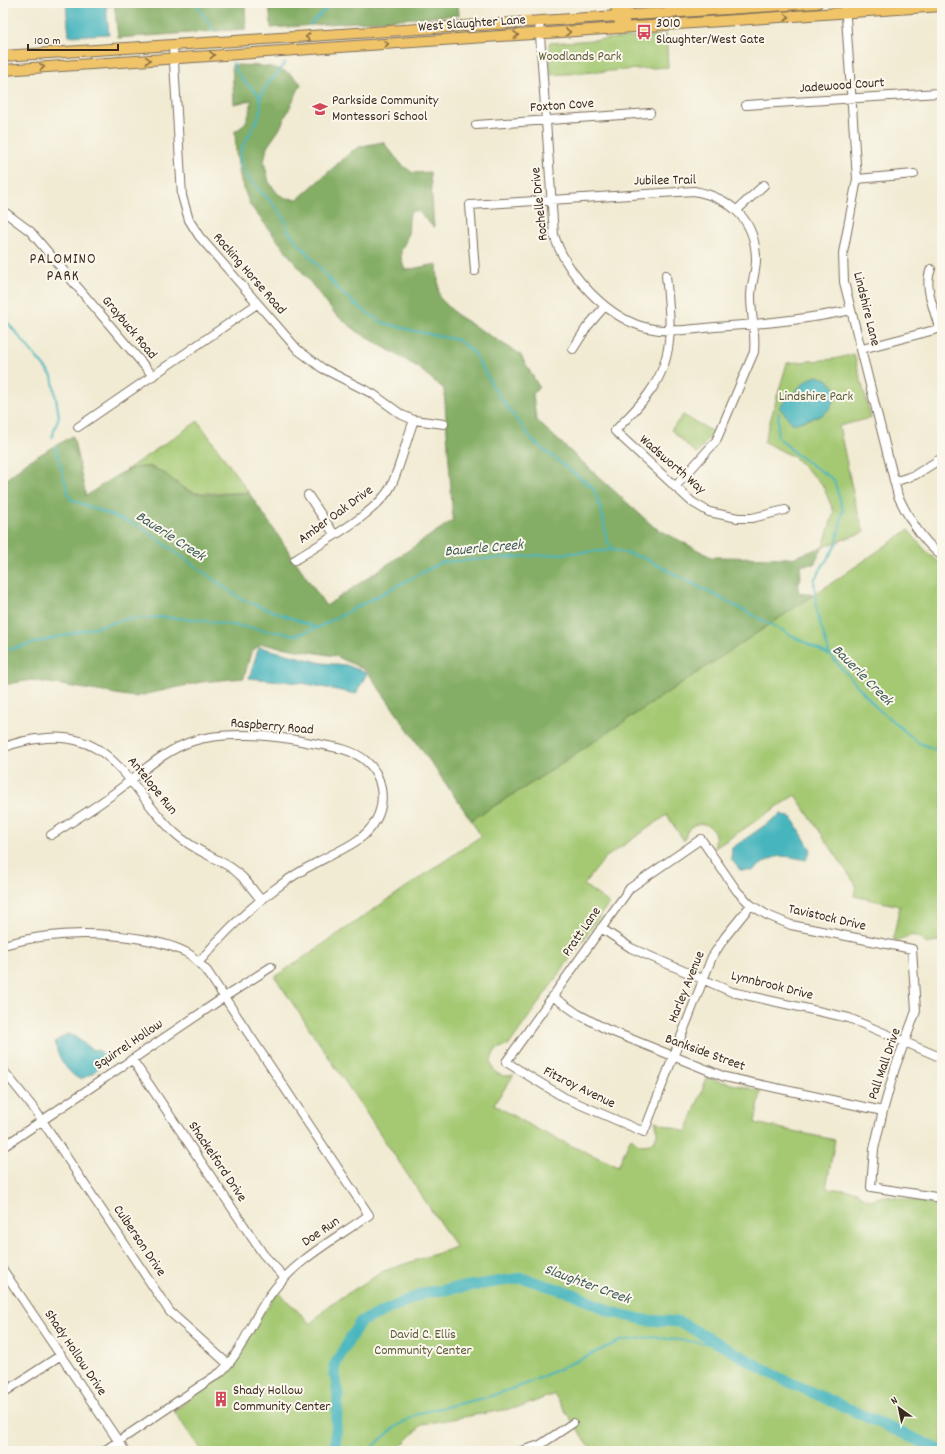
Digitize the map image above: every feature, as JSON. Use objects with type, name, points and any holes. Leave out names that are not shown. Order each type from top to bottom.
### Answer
[{"type":"main road","points":[[616,3],[622,16]]},
{"type":"main road","points":[[622,28],[622,16],[625,3]]},
{"type":"main road","name":"West Slaughter Lane","points":[[3,56],[817,3]]},
{"type":"main road","name":"West Slaughter Lane","points":[[3,70],[622,28],[846,8],[942,6]]},
{"type":"main road","points":[[347,34],[348,46]]},
{"type":"street","name":"Lindshire Lane","points":[[846,8],[857,179],[842,264],[844,282],[898,496],[926,541],[942,556]]},
{"type":"street","name":"Rochelle Drive","points":[[539,21],[554,235],[563,258],[581,282],[605,306],[638,325],[671,331],[807,319],[851,310]]},
{"type":"street","name":"Rocking Horse Road","points":[[173,46],[182,196],[189,220],[199,236],[298,350],[310,360],[322,368],[360,386],[390,407],[414,420],[444,424]]},
{"type":"street","name":"Jadewood Court","points":[[746,105],[939,93]]},
{"type":"street","name":"Foxton Cove","points":[[476,125],[650,113]]},
{"type":"street","points":[[857,179],[914,174]]},
{"type":"street","points":[[737,210],[764,185]]},
{"type":"street","name":"Jubilee Trail","points":[[475,271],[470,205],[694,191],[711,195],[737,210],[749,229],[755,248],[756,261],[751,296],[754,352],[722,429],[710,449],[676,487]]},
{"type":"street","name":"Graybuck Road","points":[[3,211],[30,231],[153,376]]},
{"type":"street","points":[[862,349],[940,328],[928,280],[931,269]]},
{"type":"street","points":[[666,275],[671,331]]},
{"type":"street","points":[[78,427],[257,304]]},
{"type":"street","points":[[573,349],[587,327],[605,306]]},
{"type":"street","name":"Wadsworth Way","points":[[671,331],[666,361],[657,381],[649,394],[615,432],[692,502],[709,512],[724,516],[752,518],[786,510]]},
{"type":"street","name":"Amber Oak Drive","points":[[295,560],[371,510],[387,493],[392,484],[414,420]]},
{"type":"street","points":[[894,482],[915,475],[942,458]]},
{"type":"street","points":[[308,495],[334,534]]},
{"type":"street","name":"Raspberry Road","points":[[50,835],[88,812],[159,758],[177,748],[211,736],[251,736],[294,739],[342,749],[360,756],[377,774],[383,795],[380,812],[369,832],[357,841],[292,877],[261,900],[228,930],[198,962]]},
{"type":"street","name":"Antelope Run","points":[[3,748],[12,744],[38,738],[59,737],[72,738],[86,742],[107,754],[159,818],[176,835],[201,852],[231,868],[242,876],[261,900]]},
{"type":"street","name":"Tavistock Drive","points":[[701,839],[731,884],[751,905],[776,920],[912,950]]},
{"type":"street","name":"Pratt Lane","points":[[506,1062],[624,894],[634,884],[701,839]]},
{"type":"street","name":"Harley Avenue","points":[[644,1132],[703,980],[719,945],[751,905]]},
{"type":"street","name":"Lynnbrook Drive","points":[[601,928],[631,948],[703,980],[741,994],[850,1018],[942,1058]]},
{"type":"street","points":[[3,946],[46,936],[89,933],[152,941],[177,948],[198,962],[207,971],[224,998]]},
{"type":"street","name":"Pall Mall Drive","points":[[912,950],[916,1005],[915,1018],[905,1042],[883,1111],[874,1149],[871,1187],[942,1198]]},
{"type":"street","name":"Squirrel Hollow","points":[[3,1146],[272,967]]},
{"type":"street","name":"Bankside Street","points":[[552,996],[596,1024],[725,1078],[883,1111]]},
{"type":"street","name":"Doe Run","points":[[104,1451],[221,1372],[240,1348],[261,1308],[284,1277],[301,1262],[369,1215],[224,998]]},
{"type":"street","name":"Shackelford Drive","points":[[132,1059],[263,1254],[284,1277]]},
{"type":"street","name":"Fitzroy Avenue","points":[[506,1062],[542,1086],[565,1098],[644,1132]]},
{"type":"street","name":"Culberson Drive","points":[[4,1073],[24,1095],[42,1120],[170,1312],[228,1364]]},
{"type":"street","name":"Shady Hollow Drive","points":[[3,1270],[124,1451]]},
{"type":"street","points":[[3,1393],[61,1355]]},
{"type":"street","points":[[521,1451],[542,1448],[573,1423]]},
{"type":"green space","points":[[114,3],[245,3],[246,29],[118,38]]},
{"type":"green space","points":[[269,3],[458,3],[459,15],[271,28]]},
{"type":"green space","name":"Woodlands Park","points":[[666,35],[668,67],[551,75],[549,43]]},
{"type":"green space","points":[[232,65],[260,66],[278,69],[287,72],[301,84],[279,130],[267,147],[264,162],[269,182],[278,194],[286,198],[298,199],[352,151],[362,146],[383,142],[402,165],[413,173],[430,172],[434,228],[418,211],[412,211],[408,233],[401,253],[405,270],[437,264],[439,297],[458,316],[520,354],[539,387],[533,394],[536,420],[654,527],[711,557],[792,558],[823,547],[814,564],[801,565],[798,592],[814,595],[524,788],[471,820],[367,671],[336,656],[261,644],[251,652],[244,678],[201,682],[134,697],[31,680],[3,685],[3,482],[27,462],[73,436],[86,496],[124,472],[134,468],[144,467],[155,469],[165,474],[183,488],[191,492],[209,494],[249,493],[326,606],[453,520],[444,389],[416,366],[358,332],[335,314],[250,205],[241,181],[236,153],[235,131],[246,122],[252,100],[234,104]]},
{"type":"green space","name":"Lindshire Park","points":[[854,354],[871,418],[839,426],[855,502],[864,532],[823,547],[834,512],[822,484],[794,457],[764,442],[787,363],[834,359]]},
{"type":"green space","points":[[683,415],[713,432],[697,454],[671,430]]},
{"type":"green space","points":[[198,421],[249,493],[195,493],[182,487],[164,473],[150,466],[126,470]]},
{"type":"green space","name":"David C. Ellis Community Center","points":[[908,530],[926,551],[942,565],[942,941],[926,944],[920,938],[912,935],[899,941],[893,939],[900,906],[854,896],[856,885],[795,795],[715,848],[715,834],[709,826],[699,824],[692,826],[687,832],[684,841],[667,815],[605,858],[584,885],[609,903],[509,1045],[497,1049],[494,1052],[492,1067],[501,1075],[514,1075],[494,1104],[555,1138],[618,1166],[631,1137],[634,1141],[642,1145],[653,1142],[656,1138],[657,1132],[655,1121],[686,1132],[707,1078],[761,1091],[755,1123],[835,1140],[826,1188],[857,1191],[861,1196],[869,1200],[884,1196],[942,1205],[942,1451],[592,1451],[554,1394],[521,1407],[423,1424],[396,1451],[201,1451],[174,1411],[218,1378],[278,1292],[311,1324],[329,1305],[384,1271],[456,1247],[275,977],[481,836],[471,820],[524,788],[839,578]]},
{"type":"water","points":[[66,3],[112,3],[112,6],[106,6],[109,34],[69,36]]},
{"type":"water","points":[[817,376],[827,379],[838,391],[831,407],[822,415],[793,424],[779,407],[807,380]]},
{"type":"water","points":[[259,647],[322,663],[346,665],[367,673],[356,694],[302,683],[249,678]]},
{"type":"water","points":[[781,814],[792,818],[811,850],[806,860],[783,856],[772,858],[752,871],[740,870],[731,859],[732,848]]},
{"type":"water","points":[[67,1034],[74,1036],[93,1050],[102,1052],[103,1054],[100,1067],[93,1073],[81,1079],[67,1069],[57,1051],[56,1041]]},
{"type":"waterway","points":[[196,3],[214,32]]},
{"type":"waterway","points":[[309,25],[333,3]]},
{"type":"waterway","points":[[233,63],[241,77],[258,94],[261,102],[257,120],[240,153],[240,160],[249,179],[280,212],[288,231],[339,290],[356,305],[381,322],[414,331],[458,340],[473,352],[498,395],[534,442],[594,489],[603,517],[606,538],[610,546],[615,550]]},
{"type":"waterway","points":[[259,99],[269,82],[285,63]]},
{"type":"waterway","name":"Bauerle Creek","points":[[3,317],[52,376],[59,416],[52,437]]},
{"type":"waterway","points":[[779,413],[777,436],[796,454],[834,480],[843,510],[836,545],[814,580],[817,613],[830,656]]},
{"type":"waterway","name":"Bauerle Creek","points":[[55,446],[70,499],[139,526],[241,599],[317,628],[442,562],[615,550],[644,558],[831,656],[878,709],[919,743],[942,752]]},
{"type":"waterway","points":[[3,651],[128,619],[161,617],[199,620],[296,635],[317,628]]},
{"type":"waterway","name":"Slaughter Creek","points":[[336,1451],[338,1396],[334,1366],[360,1322],[424,1293],[522,1278],[574,1294],[611,1312],[645,1320],[680,1322],[778,1377],[942,1451]]},
{"type":"waterway","points":[[368,1451],[394,1428],[419,1413],[488,1397],[526,1384],[620,1341],[651,1337],[722,1345]]},
{"type":"place","name":"3010 Slaughter/West Gate","points":[[644,32]]},
{"type":"place","name":"Parkside Community Montessori School","points":[[320,109]]},
{"type":"place","name":"Shady Hollow Community Center","points":[[221,1399]]},
{"type":"district","name":"PALOMINO PARK","points":[[63,268]]}]
